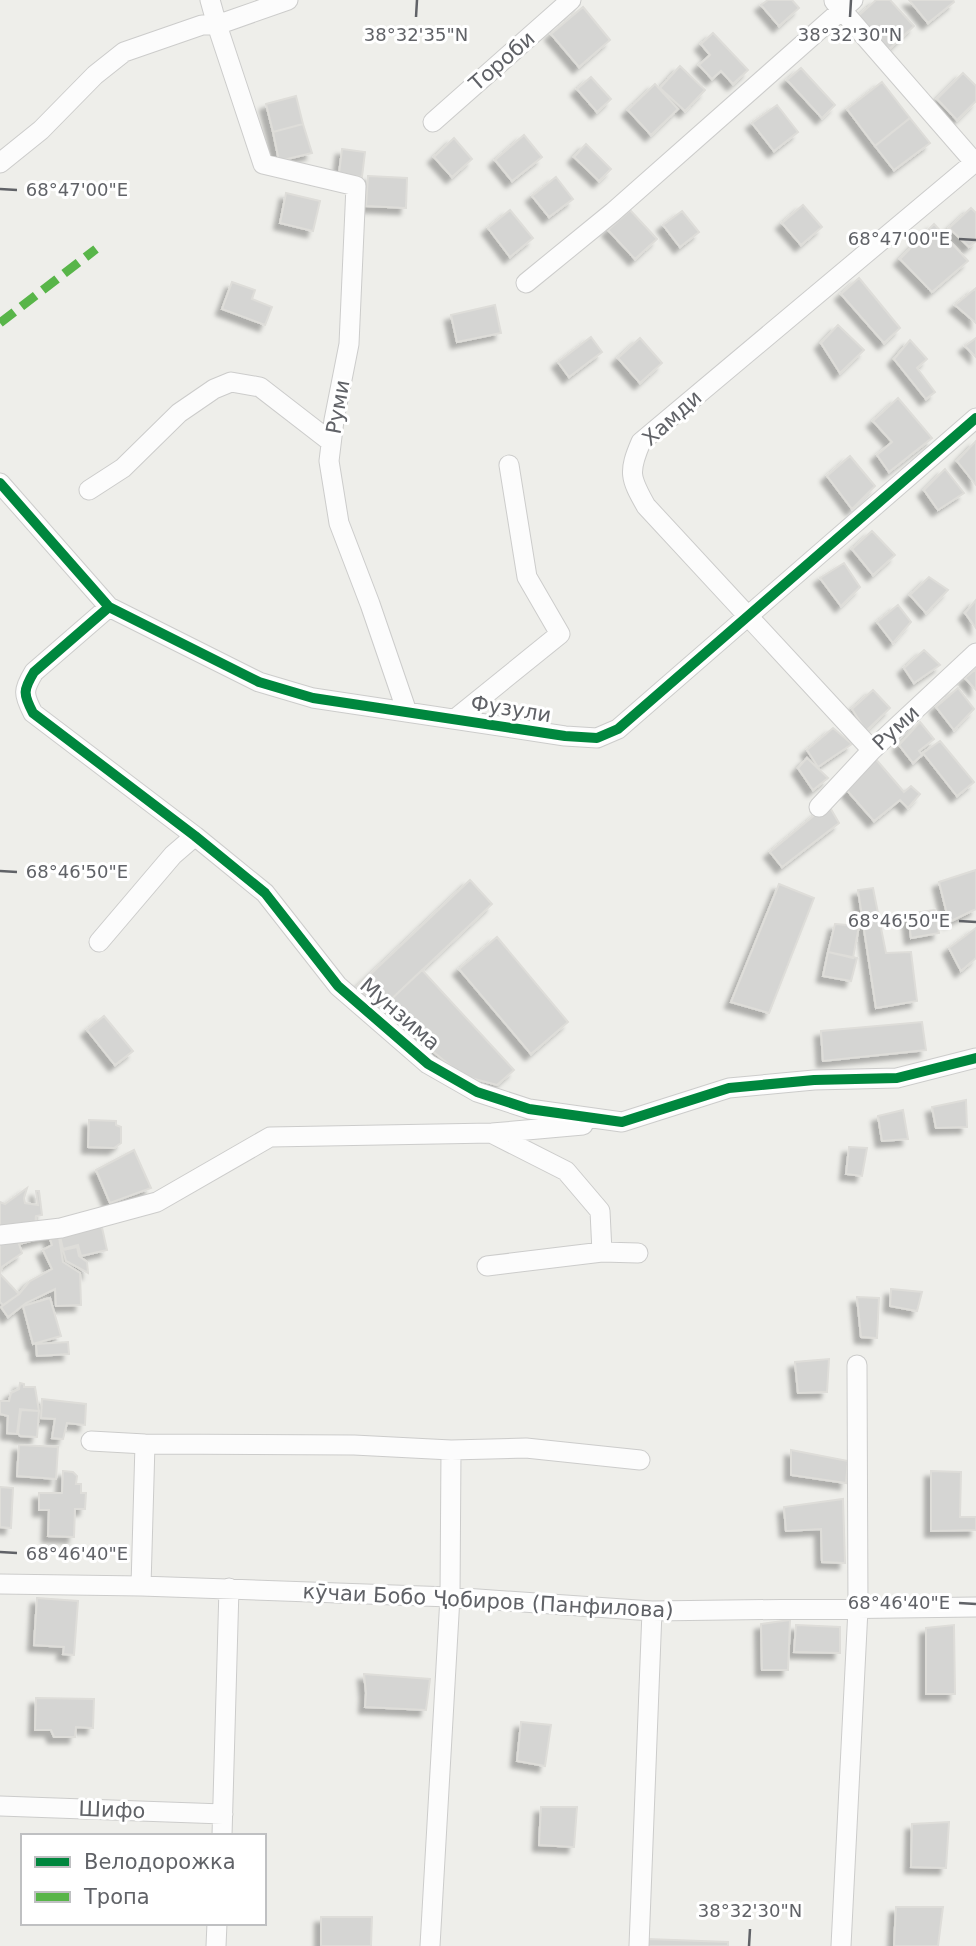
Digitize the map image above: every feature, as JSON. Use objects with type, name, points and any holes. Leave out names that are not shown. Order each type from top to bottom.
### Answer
[{"type":"street","points":[[210,0],[217,25]]},
{"type":"street","points":[[0,163],[41,130],[95,75],[124,52],[202,25],[217,25],[288,0]]},
{"type":"street","name":"Тороби","points":[[433,122],[571,0]]},
{"type":"street","points":[[526,283],[613,212],[843,3],[976,162]]},
{"type":"street","name":"Руми","points":[[217,25],[262,163],[356,186],[349,344],[330,461],[339,523],[407,712]]},
{"type":"street","name":"Хамди","points":[[872,750],[646,506],[633,484],[632,463],[641,442],[976,162]]},
{"type":"street","points":[[89,490],[122,468],[178,413],[214,389],[231,382],[260,387],[331,442]]},
{"type":"street","name":"Фузули","points":[[0,483],[109,607],[259,682],[313,698],[565,736],[597,738],[618,729],[976,418]]},
{"type":"street","points":[[455,719],[560,634],[527,577],[509,465]]},
{"type":"street","name":"Мунзима","points":[[109,607],[34,672],[26,685],[24,697],[33,713],[265,893],[338,986],[428,1064],[477,1092],[529,1110],[622,1122],[729,1088],[814,1080],[897,1078],[976,1058]]},
{"type":"street","name":"Руми","points":[[820,807],[872,750],[976,653]]},
{"type":"street","points":[[99,942],[173,855],[194,836]]},
{"type":"street","points":[[0,1235],[61,1227],[157,1202],[270,1137],[492,1133],[622,1122]]},
{"type":"street","points":[[492,1133],[566,1171],[600,1211],[602,1252]]},
{"type":"street","points":[[487,1266],[602,1252],[638,1252]]},
{"type":"street","points":[[841,1946],[858,1609],[857,1365]]},
{"type":"street","points":[[91,1441],[145,1444],[354,1445],[451,1450],[526,1448],[640,1460]]},
{"type":"street","points":[[141,1586],[145,1444]]},
{"type":"street","points":[[430,1946],[450,1597],[451,1450]]},
{"type":"street","name":"кӯчаи Бобо Ҷобиров (Панфилова)","points":[[0,1584],[229,1588],[450,1597],[652,1611],[976,1607]]},
{"type":"street","points":[[222,1834],[229,1588]]},
{"type":"street","points":[[639,1946],[652,1611]]},
{"type":"street","name":"Шифо","points":[[0,1806],[223,1814]]},
{"type":"street","points":[[216,1946],[217,1925]]},
{"type":"building","points":[[768,0],[792,0],[799,8],[779,26],[761,5]]},
{"type":"building","points":[[876,0],[890,0],[914,26],[887,51],[856,18]]},
{"type":"building","points":[[909,0],[953,0],[954,2],[928,23]]},
{"type":"building","points":[[583,7],[610,40],[579,67],[551,34]]},
{"type":"building","points":[[713,33],[748,70],[733,84],[721,71],[712,79],[699,65],[710,55],[701,44]]},
{"type":"building","points":[[680,66],[705,90],[685,111],[660,88]]},
{"type":"building","points":[[801,68],[835,105],[822,118],[787,80]]},
{"type":"building","points":[[963,73],[976,86],[976,101],[957,120],[937,99]]},
{"type":"building","points":[[591,77],[611,99],[597,112],[577,89]]},
{"type":"building","points":[[882,82],[910,118],[875,146],[847,109]]},
{"type":"building","points":[[655,84],[678,109],[651,135],[628,110]]},
{"type":"building","points":[[296,96],[303,124],[273,132],[266,104]]},
{"type":"building","points":[[777,105],[798,132],[774,151],[752,123]]},
{"type":"building","points":[[910,118],[930,143],[894,170],[875,146]]},
{"type":"building","points":[[303,124],[312,153],[279,161],[273,132]]},
{"type":"building","points":[[524,135],[542,157],[512,181],[495,160]]},
{"type":"building","points":[[454,138],[472,159],[452,177],[434,157]]},
{"type":"building","points":[[586,144],[611,169],[599,181],[574,157]]},
{"type":"building","points":[[342,149],[365,152],[362,177],[339,174]]},
{"type":"building","points":[[368,176],[407,178],[406,208],[366,206]]},
{"type":"building","points":[[556,177],[573,199],[549,217],[532,196]]},
{"type":"building","points":[[286,193],[320,201],[313,231],[280,223]]},
{"type":"building","points":[[803,205],[822,227],[801,245],[782,223]]},
{"type":"building","points":[[971,208],[976,213],[976,241],[969,247],[949,228]]},
{"type":"building","points":[[510,210],[533,238],[510,257],[488,228]]},
{"type":"building","points":[[630,210],[657,239],[635,259],[608,230]]},
{"type":"building","points":[[682,211],[699,232],[680,247],[663,225]]},
{"type":"building","points":[[934,224],[968,261],[932,292],[900,259]]},
{"type":"building","points":[[859,278],[900,328],[884,343],[841,294]]},
{"type":"building","points":[[232,282],[255,290],[252,299],[272,307],[265,325],[222,309]]},
{"type":"building","points":[[976,288],[976,323],[955,305]]},
{"type":"building","points":[[495,305],[501,333],[457,342],[451,315]]},
{"type":"building","points":[[838,325],[864,350],[840,373],[821,343]]},
{"type":"building","points":[[591,337],[602,352],[569,377],[558,362]]},
{"type":"building","points":[[640,338],[662,363],[640,383],[618,358]]},
{"type":"building","points":[[976,338],[976,357],[965,346]]},
{"type":"building","points":[[910,340],[927,359],[917,368],[935,392],[926,399],[894,359]]},
{"type":"building","points":[[898,398],[932,438],[889,472],[877,455],[892,442],[873,421]]},
{"type":"building","points":[[976,441],[976,485],[957,461]]},
{"type":"building","points":[[850,456],[875,486],[852,509],[827,476]]},
{"type":"building","points":[[945,469],[964,493],[938,510],[924,490]]},
{"type":"building","points":[[872,531],[895,555],[873,575],[852,549]]},
{"type":"building","points":[[844,563],[860,587],[841,606],[820,578]]},
{"type":"building","points":[[929,577],[948,590],[926,613],[910,595]]},
{"type":"building","points":[[976,600],[976,628],[965,613]]},
{"type":"building","points":[[898,605],[911,622],[893,643],[877,622]]},
{"type":"building","points":[[924,650],[940,665],[914,683],[904,668]]},
{"type":"building","points":[[976,669],[976,690],[965,678]]},
{"type":"building","points":[[958,688],[974,709],[954,730],[936,707]]},
{"type":"building","points":[[873,690],[890,708],[866,731],[852,709]]},
{"type":"building","points":[[920,722],[934,739],[919,751],[922,755],[913,763],[899,745]]},
{"type":"building","points":[[833,728],[852,744],[818,767],[807,750]]},
{"type":"building","points":[[940,741],[974,782],[957,796],[923,753]]},
{"type":"building","points":[[874,757],[904,792],[911,786],[920,794],[908,808],[900,800],[874,821],[844,787]]},
{"type":"building","points":[[807,758],[828,778],[813,790],[798,768]]},
{"type":"building","points":[[828,804],[839,823],[782,867],[770,852]]},
{"type":"building","points":[[976,870],[976,909],[949,922],[939,882]]},
{"type":"building","points":[[470,880],[492,904],[381,1009],[356,988]]},
{"type":"building","points":[[779,884],[814,898],[769,1013],[731,1002]]},
{"type":"building","points":[[873,888],[886,953],[911,952],[917,1001],[876,1008],[858,890]]},
{"type":"building","points":[[935,910],[939,933],[911,938],[908,914]]},
{"type":"building","points":[[835,924],[859,926],[853,958],[828,952]]},
{"type":"building","points":[[976,928],[976,958],[961,971],[949,948]]},
{"type":"building","points":[[497,937],[568,1022],[531,1054],[459,969]]},
{"type":"building","points":[[828,952],[857,958],[851,981],[823,976]]},
{"type":"building","points":[[422,970],[514,1070],[497,1085],[463,1076],[381,1009]]},
{"type":"building","points":[[104,1016],[133,1051],[115,1065],[87,1030]]},
{"type":"building","points":[[922,1022],[926,1050],[823,1061],[821,1031]]},
{"type":"building","points":[[966,1100],[967,1127],[936,1128],[932,1107]]},
{"type":"building","points":[[903,1110],[908,1139],[882,1141],[878,1116]]},
{"type":"building","points":[[89,1120],[116,1121],[116,1125],[121,1127],[121,1143],[114,1148],[88,1147]]},
{"type":"building","points":[[849,1147],[867,1148],[862,1176],[846,1174]]},
{"type":"building","points":[[134,1150],[151,1188],[110,1203],[96,1170]]},
{"type":"building","points":[[27,1188],[25,1203],[38,1205],[36,1191],[39,1191],[42,1215],[36,1216],[35,1225],[0,1230],[0,1202],[5,1204]]},
{"type":"building","points":[[101,1223],[107,1250],[81,1256],[78,1245],[63,1249],[59,1232]]},
{"type":"building","points":[[58,1231],[63,1262],[80,1273],[81,1305],[56,1306],[55,1289],[26,1303],[8,1317],[1,1307],[19,1294],[30,1281],[52,1269],[43,1250],[52,1245],[49,1236],[19,1244],[22,1253],[2,1267],[0,1273],[0,1238]]},
{"type":"building","points":[[77,1247],[79,1256],[87,1262],[88,1273],[66,1261],[63,1250]]},
{"type":"building","points":[[0,1274],[19,1294],[3,1305],[0,1302]]},
{"type":"building","points":[[891,1289],[922,1292],[917,1311],[890,1306]]},
{"type":"building","points":[[857,1297],[879,1298],[877,1338],[861,1337]]},
{"type":"building","points":[[50,1298],[61,1336],[33,1344],[23,1306]]},
{"type":"building","points":[[68,1342],[69,1354],[37,1356],[36,1344]]},
{"type":"building","points":[[829,1359],[827,1392],[798,1393],[795,1362]]},
{"type":"building","points":[[20,1383],[24,1384],[24,1387],[35,1387],[39,1411],[20,1409],[17,1434],[7,1433],[8,1416],[0,1414],[0,1401],[9,1401],[11,1393],[19,1389]]},
{"type":"building","points":[[42,1399],[86,1404],[85,1425],[67,1423],[63,1439],[52,1438],[55,1419],[41,1418]]},
{"type":"building","points":[[21,1410],[39,1411],[37,1437],[20,1436],[18,1433]]},
{"type":"building","points":[[19,1445],[58,1447],[56,1479],[17,1476]]},
{"type":"building","points":[[791,1450],[848,1461],[846,1483],[791,1475]]},
{"type":"building","points":[[63,1471],[73,1472],[77,1476],[76,1484],[81,1484],[81,1493],[86,1493],[85,1509],[75,1509],[74,1537],[48,1536],[49,1510],[39,1510],[39,1493],[62,1493]]},
{"type":"building","points":[[931,1471],[961,1472],[960,1517],[976,1517],[976,1530],[931,1531]]},
{"type":"building","points":[[0,1487],[13,1488],[11,1528],[0,1527]]},
{"type":"building","points":[[843,1499],[845,1563],[822,1562],[821,1529],[786,1531],[784,1507]]},
{"type":"building","points":[[37,1598],[78,1601],[74,1655],[63,1654],[64,1647],[34,1645]]},
{"type":"building","points":[[790,1620],[788,1670],[762,1670],[761,1624]]},
{"type":"building","points":[[796,1625],[840,1627],[840,1653],[794,1652]]},
{"type":"building","points":[[954,1625],[955,1694],[926,1694],[926,1628]]},
{"type":"building","points":[[364,1674],[430,1679],[426,1710],[365,1707]]},
{"type":"building","points":[[36,1698],[94,1699],[93,1728],[76,1727],[75,1737],[54,1737],[51,1730],[35,1730]]},
{"type":"building","points":[[521,1722],[551,1725],[545,1766],[517,1761]]},
{"type":"building","points":[[541,1807],[577,1807],[574,1847],[539,1845]]},
{"type":"building","points":[[949,1822],[946,1868],[911,1867],[912,1824]]},
{"type":"building","points":[[896,1907],[943,1907],[938,1946],[894,1946]]},
{"type":"building","points":[[321,1917],[372,1917],[371,1946],[321,1946]]},
{"type":"building","points":[[647,1939],[728,1942],[728,1946],[647,1946]]},
{"type":"marked path","points":[[0,323],[96,249]]},
{"type":"cycle path","points":[[0,483],[109,607],[259,682],[313,698],[565,736],[597,738],[618,729],[976,418]]},
{"type":"cycle path","points":[[109,607],[34,672],[26,692],[33,713],[195,836],[265,893],[338,986],[428,1064],[477,1092],[529,1109],[622,1122],[729,1088],[814,1080],[897,1078],[976,1058]]}]
